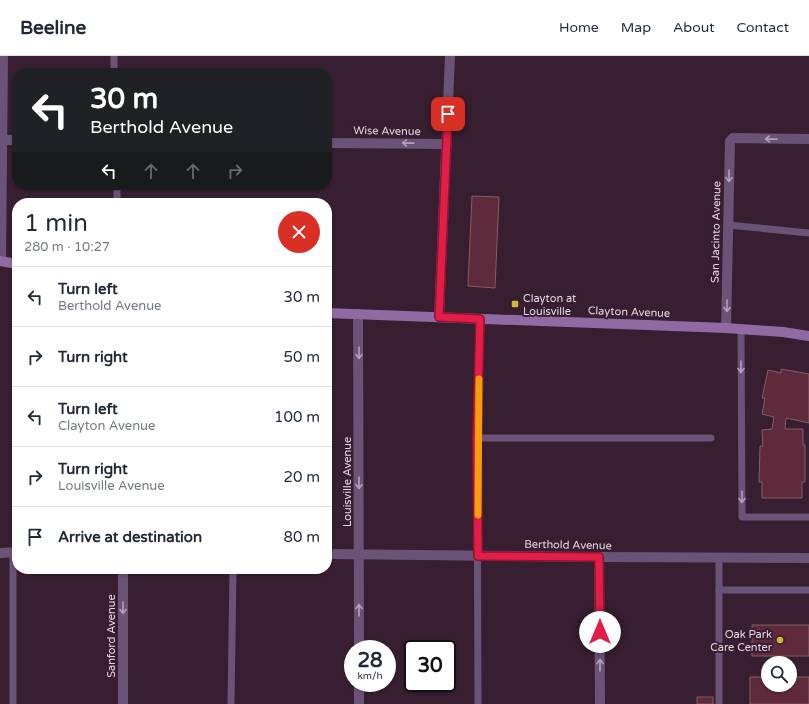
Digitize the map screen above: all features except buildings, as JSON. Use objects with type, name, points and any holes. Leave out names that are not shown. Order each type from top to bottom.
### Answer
[{"type":"street","points":[[3,56],[1,261],[12,263]]},
{"type":"street","points":[[439,317],[450,56]]},
{"type":"street","name":"San Jacinto Avenue","points":[[726,328],[730,141],[734,138],[809,139]]},
{"type":"street","points":[[2,140],[12,140]]},
{"type":"street","name":"Wise Avenue","points":[[332,143],[447,144]]},
{"type":"street","name":"Clayton Avenue","points":[[332,313],[742,328],[809,336]]},
{"type":"street","name":"Louisville Avenue","points":[[358,314],[359,640]]},
{"type":"street","points":[[0,553],[12,552]]},
{"type":"street","name":"Berthold Avenue","points":[[332,554],[809,558]]},
{"type":"street","points":[[599,557],[600,704]]},
{"type":"street","name":"Sanford Avenue","points":[[123,574],[123,704]]},
{"type":"street","points":[[358,704],[359,692]]},
{"type":"lane","points":[[114,56],[114,68]]},
{"type":"lane","points":[[728,225],[809,233]]},
{"type":"lane","points":[[478,704],[477,438],[480,319]]},
{"type":"lane","points":[[742,328],[742,517],[809,517]]},
{"type":"lane","points":[[477,438],[711,438]]},
{"type":"lane","points":[[718,704],[719,558]]},
{"type":"lane","points":[[13,704],[15,574]]},
{"type":"lane","points":[[232,704],[233,574]]},
{"type":"lane","points":[[719,590],[809,590]]},
{"type":"slow traffic","points":[[478,515],[477,438],[479,379]]},
{"type":"place","name":"Clayton at Louisville","points":[[515,304]]},
{"type":"place","name":"Oak Park Care Center","points":[[780,640]]},
{"type":"route","points":[[448,114],[439,317],[480,319],[477,438],[478,556],[599,557],[600,632]]}]
